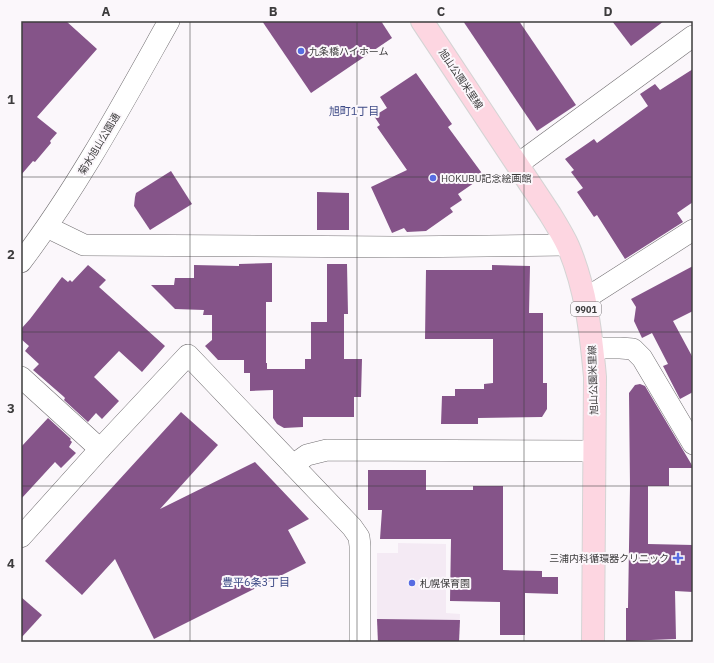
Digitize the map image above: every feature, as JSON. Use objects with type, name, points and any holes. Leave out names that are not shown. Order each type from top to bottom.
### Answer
[{"type":"main road","name":"旭山公園米里線","points":[[422,21],[550,214],[567,245],[575,264],[585,299],[595,377],[593,642]]},
{"type":"street","name":"菊水旭山公園通","points":[[21,262],[47,227],[110,128],[169,21]]},
{"type":"street","points":[[518,164],[693,36]]},
{"type":"street","points":[[47,227],[84,245],[567,245]]},
{"type":"street","points":[[585,299],[693,230]]},
{"type":"street","points":[[592,348],[633,349],[642,358],[693,444]]},
{"type":"street","points":[[21,537],[100,449],[188,355],[352,527],[358,537],[360,546],[360,642]]},
{"type":"street","points":[[21,377],[100,449]]},
{"type":"street","points":[[293,465],[307,455],[327,450],[594,451]]},
{"type":"shaded area","name":"札幌保育園","points":[[398,543],[446,544],[446,613],[460,614],[459,642],[377,642],[377,553],[398,553]]},
{"type":"building","points":[[21,21],[66,21],[97,49],[37,117],[57,133],[50,141],[51,143],[35,162],[33,161],[21,175]]},
{"type":"building","points":[[262,21],[381,21],[392,38],[311,93]]},
{"type":"building","points":[[463,21],[519,21],[576,105],[537,131]]},
{"type":"building","points":[[612,21],[664,21],[631,46]]},
{"type":"building","points":[[693,69],[693,202],[677,213],[683,222],[625,259],[597,215],[594,217],[577,192],[583,188],[571,172],[574,170],[565,159],[594,139],[597,143],[648,106],[640,94],[655,84],[660,90]]},
{"type":"building","points":[[416,73],[452,124],[448,127],[484,176],[458,194],[462,200],[450,208],[453,212],[426,231],[407,232],[404,228],[392,233],[371,187],[407,170],[377,127],[380,125],[374,116],[387,108],[380,97]]},
{"type":"building","points":[[171,171],[192,204],[150,230],[134,206],[136,193]]},
{"type":"building","points":[[317,192],[349,193],[349,230],[317,230]]},
{"type":"building","points":[[272,263],[272,302],[266,302],[267,369],[305,369],[305,359],[311,359],[311,322],[327,322],[327,264],[347,264],[348,314],[344,314],[344,359],[362,359],[361,397],[354,397],[354,417],[303,417],[303,427],[284,428],[277,424],[273,418],[273,390],[250,391],[250,373],[244,373],[244,360],[218,360],[205,346],[212,340],[212,315],[203,315],[204,310],[175,309],[151,285],[174,285],[175,278],[194,278],[194,265],[239,266],[239,264]]},
{"type":"building","points":[[88,265],[106,280],[99,287],[165,346],[142,372],[119,351],[94,377],[119,401],[102,419],[96,413],[88,422],[64,400],[65,398],[63,396],[33,370],[39,364],[25,351],[29,346],[21,339],[21,329],[62,277],[68,282],[70,280],[72,282]]},
{"type":"building","points":[[492,265],[530,266],[529,313],[543,313],[543,383],[547,383],[547,409],[542,417],[478,418],[478,424],[441,424],[442,396],[455,396],[455,389],[484,389],[484,384],[493,383],[493,339],[425,339],[426,270],[492,270]]},
{"type":"building","points":[[693,266],[693,311],[673,321],[693,358],[693,392],[680,399],[663,366],[668,364],[652,333],[642,338],[634,321],[636,307],[631,299]]},
{"type":"building","points":[[640,384],[645,386],[693,467],[669,468],[669,486],[648,486],[648,544],[693,545],[693,592],[675,591],[676,639],[626,641],[630,486],[629,393],[635,385]]},
{"type":"building","points":[[181,412],[218,445],[160,509],[255,462],[309,519],[288,530],[306,563],[154,639],[115,559],[82,595],[45,561]]},
{"type":"building","points":[[48,418],[71,439],[70,440],[72,442],[69,447],[76,453],[61,468],[55,462],[21,499],[21,447]]},
{"type":"building","points":[[368,470],[426,470],[426,490],[473,490],[473,486],[503,486],[503,570],[542,571],[542,577],[558,577],[558,594],[525,593],[525,635],[500,635],[500,602],[450,601],[451,539],[380,539],[382,510],[368,510]]},
{"type":"building","points":[[21,597],[42,615],[21,638]]},
{"type":"building","points":[[377,619],[460,620],[459,642],[378,642]]},
{"type":"place","name":"九条橋ハイホーム","points":[[301,51]]},
{"type":"place","name":"HOKUBU記念絵画館","points":[[433,178]]},
{"type":"place","name":"三浦内科循環器クリニック","points":[[678,558]]},
{"type":"place","name":"札幌保育園","points":[[412,583]]},
{"type":"district","name":"旭町1丁目","points":[[354,111]]},
{"type":"district","name":"豊平6条3丁目","points":[[256,582]]}]
